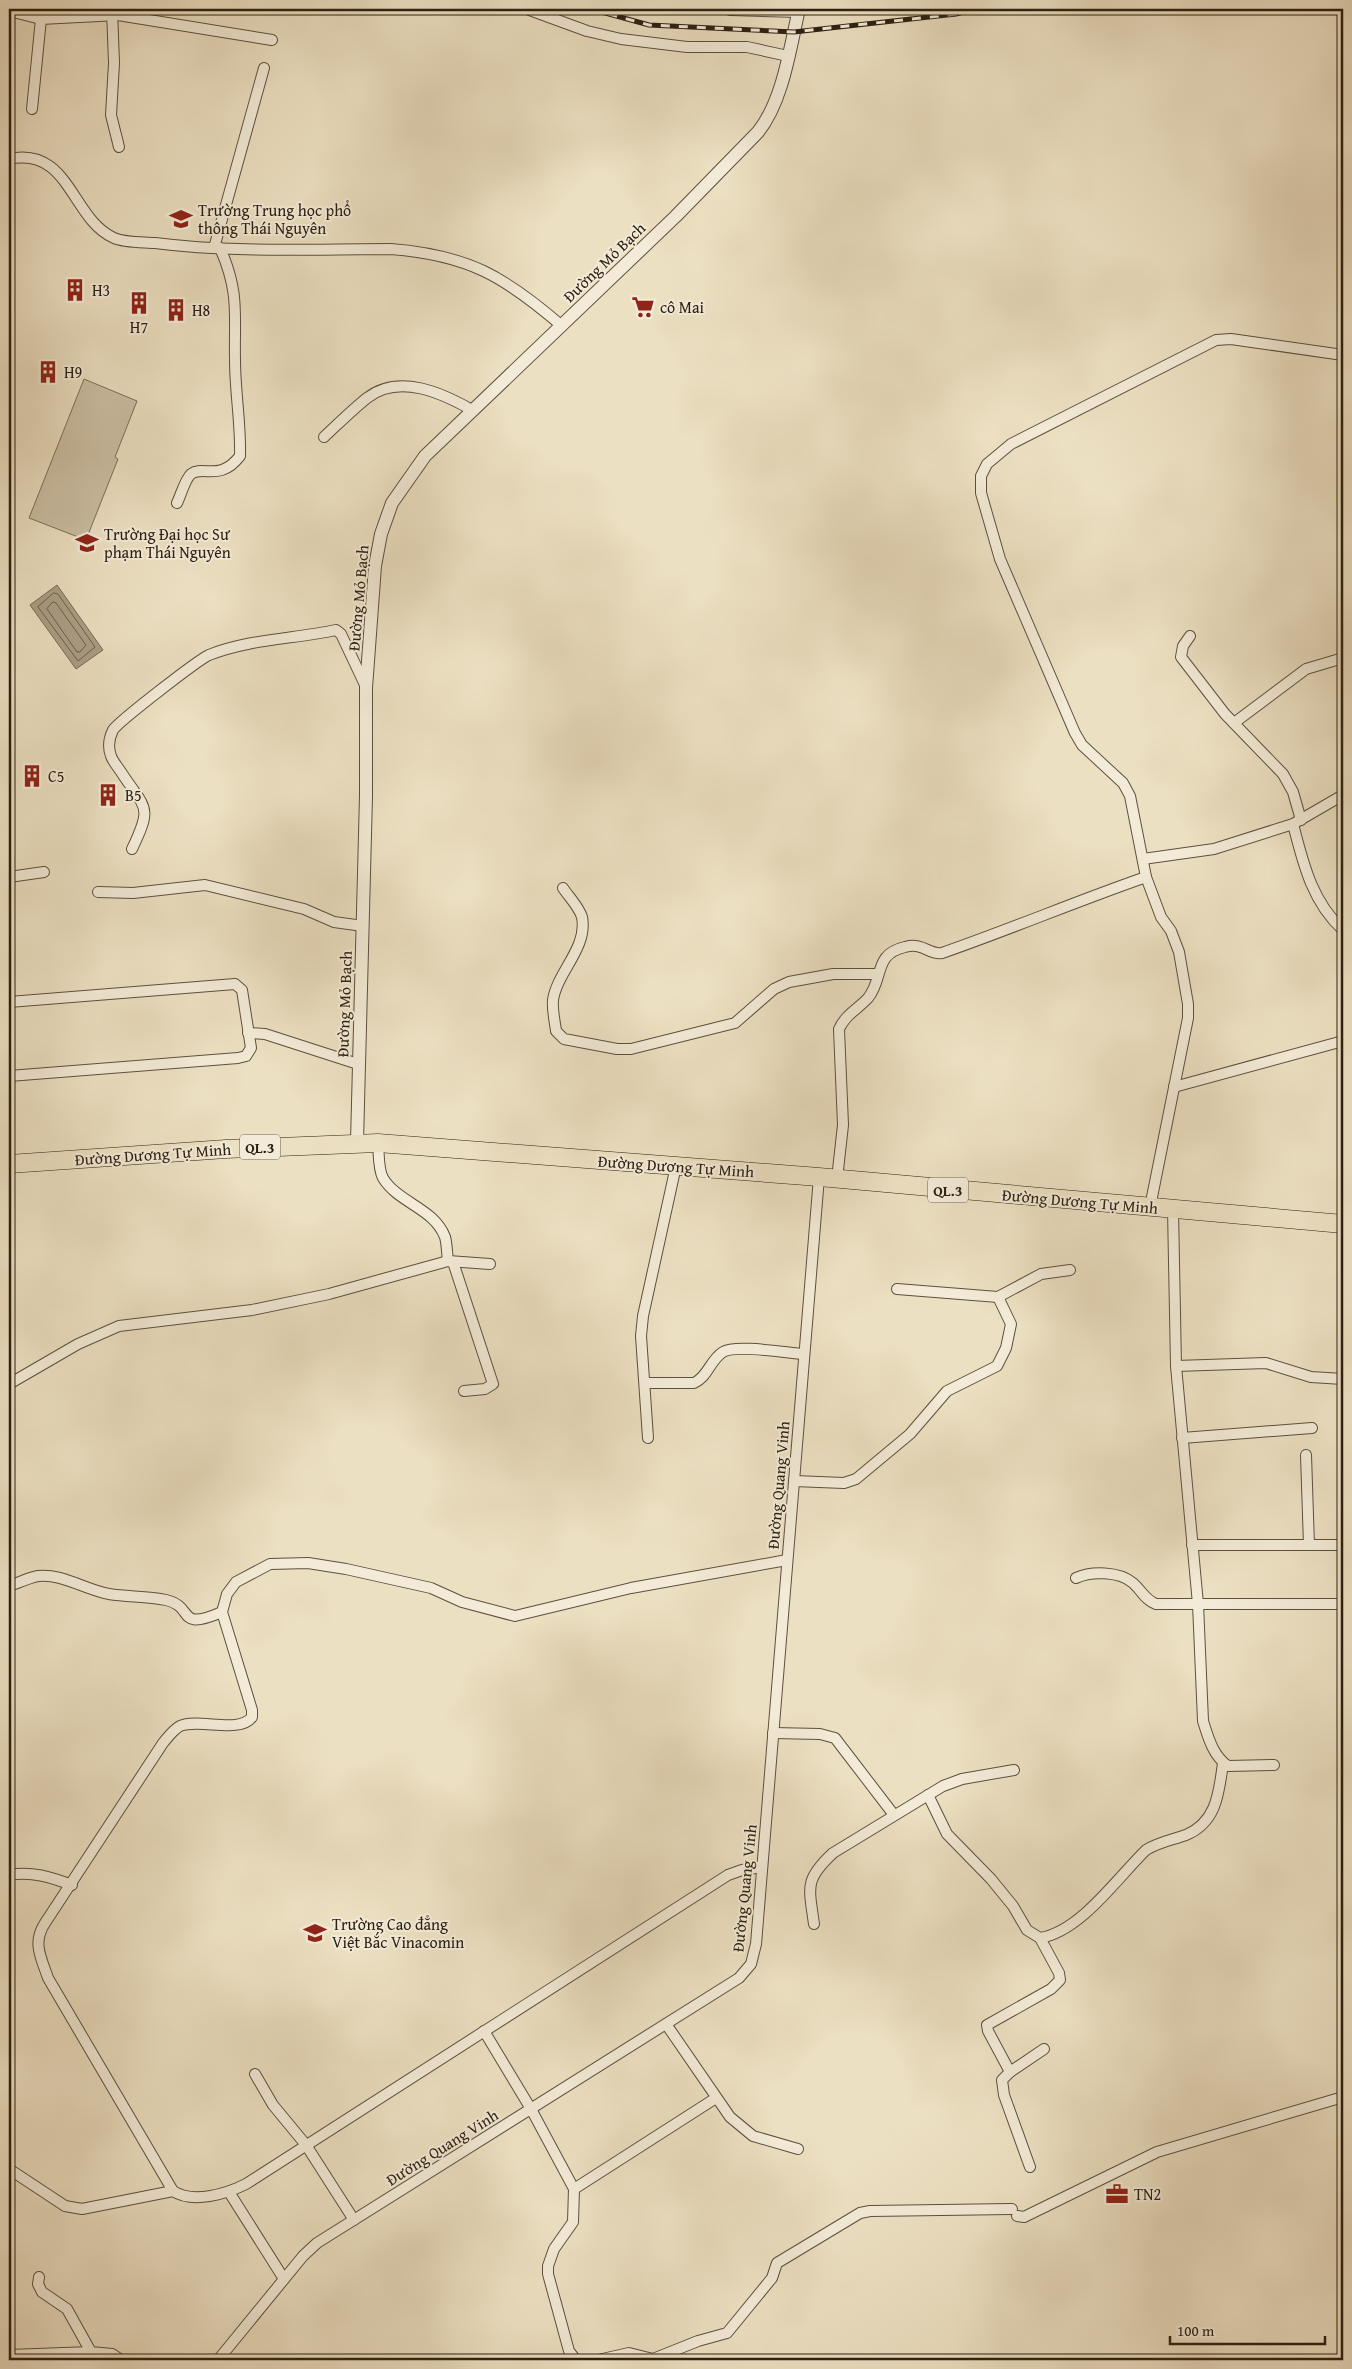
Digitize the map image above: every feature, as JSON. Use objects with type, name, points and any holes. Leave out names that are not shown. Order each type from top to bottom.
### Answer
[{"type":"highway","name":"Đường Dương Tự Minh","points":[[9,1164],[357,1142],[819,1177],[1343,1224]]},
{"type":"street","points":[[527,9],[587,31],[621,39],[687,48],[747,47],[788,56]]},
{"type":"street","points":[[730,9],[799,10]]},
{"type":"street","name":"Đường Mỏ Bạch","points":[[357,1142],[363,926],[366,688],[375,566],[381,534],[392,502],[425,456],[676,216],[758,132],[773,110],[799,10]]},
{"type":"street","points":[[9,11],[41,20],[112,12],[272,40]]},
{"type":"street","points":[[112,12],[114,63],[111,115],[119,147]]},
{"type":"street","points":[[32,109],[41,20]]},
{"type":"street","points":[[177,503],[190,475],[197,471],[212,473],[229,468],[240,456],[234,360],[235,295],[228,267],[217,248],[264,68]]},
{"type":"street","points":[[9,159],[39,159],[61,175],[92,221],[114,238],[217,248],[390,249],[421,251],[453,257],[491,273],[536,304],[562,326]]},
{"type":"street","points":[[1150,1207],[1188,1018],[1188,1004],[1179,952],[1171,931],[1161,917],[1146,877],[1130,796],[1123,784],[1082,745],[1075,733],[1000,559],[981,493],[981,476],[987,464],[1011,444],[1216,340],[1231,339],[1343,355]]},
{"type":"street","points":[[324,437],[368,396],[391,387],[405,385],[424,389],[450,398],[472,410]]},
{"type":"street","points":[[132,849],[144,824],[146,812],[142,799],[111,757],[109,744],[114,729],[138,707],[207,656],[230,648],[336,630],[341,634],[366,688]]},
{"type":"street","points":[[1190,636],[1183,646],[1181,658],[1234,723],[1283,774],[1293,792],[1297,822],[1312,887],[1322,905],[1343,930]]},
{"type":"street","points":[[1234,723],[1306,669],[1343,658]]},
{"type":"street","points":[[1142,859],[1205,852],[1297,822],[1343,795]]},
{"type":"street","points":[[9,877],[44,872]]},
{"type":"street","points":[[837,1179],[843,1125],[839,1029],[850,1013],[873,991],[882,961],[888,955],[904,947],[920,945],[936,954],[942,953],[1044,917],[1076,901],[1146,877]]},
{"type":"street","points":[[98,892],[133,893],[205,885],[304,909],[334,922],[363,926]]},
{"type":"street","points":[[562,888],[582,917],[579,943],[557,988],[553,1001],[556,1031],[564,1039],[617,1049],[642,1047],[734,1023],[774,989],[789,982],[832,974],[878,974]]},
{"type":"street","points":[[9,1002],[235,984],[242,990],[251,1048],[246,1056],[238,1058],[9,1076]]},
{"type":"street","points":[[248,1033],[265,1034],[358,1064]]},
{"type":"street","points":[[1174,1087],[1343,1041]]},
{"type":"street","points":[[378,1143],[382,1176],[398,1194],[429,1215],[438,1225],[445,1238],[493,1384],[485,1389],[464,1391]]},
{"type":"street","points":[[648,1438],[641,1336],[642,1316],[676,1166]]},
{"type":"street","name":"Đường Quang Vinh","points":[[218,2360],[284,2279],[317,2243],[739,1978],[751,1964],[756,1944],[819,1177]]},
{"type":"street","points":[[1174,1209],[1176,1366],[1198,1604],[1203,1720],[1209,1739],[1223,1763],[1228,1766],[1274,1765]]},
{"type":"street","points":[[9,1384],[78,1344],[120,1326],[252,1310],[329,1294],[451,1261],[490,1264]]},
{"type":"street","points":[[898,1289],[998,1298],[1041,1274],[1070,1270]]},
{"type":"street","points":[[794,1481],[844,1483],[856,1479],[910,1434],[947,1391],[997,1366],[1006,1348],[1011,1324],[998,1298]]},
{"type":"street","points":[[645,1383],[694,1383],[701,1380],[715,1359],[731,1349],[804,1354]]},
{"type":"street","points":[[1176,1366],[1266,1363],[1311,1377],[1343,1379]]},
{"type":"street","points":[[1182,1438],[1312,1428]]},
{"type":"street","points":[[1306,1455],[1309,1545]]},
{"type":"street","points":[[1192,1546],[1343,1545]]},
{"type":"street","points":[[173,2192],[48,1978],[37,1938],[163,1743],[173,1731],[190,1724],[243,1724],[252,1718],[252,1710],[222,1612],[226,1594],[236,1582],[270,1564],[308,1563],[346,1569],[431,1588],[462,1602],[516,1616],[631,1588],[787,1560]]},
{"type":"street","points":[[1076,1578],[1088,1573],[1130,1580],[1148,1601],[1156,1604],[1343,1604]]},
{"type":"street","points":[[9,1586],[38,1576],[49,1576],[103,1593],[142,1595],[175,1603],[192,1620],[201,1621],[222,1612]]},
{"type":"street","points":[[773,1733],[820,1734],[835,1738],[894,1815]]},
{"type":"street","points":[[1040,1938],[1058,1932],[1080,1919],[1146,1850],[1188,1834],[1198,1827],[1217,1803],[1223,1763]]},
{"type":"street","points":[[814,1924],[810,1891],[811,1879],[818,1867],[833,1853],[943,1786],[962,1779],[1014,1770]]},
{"type":"street","points":[[928,1795],[947,1834],[992,1880],[1013,1906],[1028,1930],[1040,1938],[1057,1968],[1060,1980],[1051,1989],[987,2025],[988,2031],[1010,2072]]},
{"type":"street","points":[[9,2169],[65,2206],[82,2208],[173,2192],[189,2197],[229,2192],[306,2145],[728,1875],[742,1870],[762,1867]]},
{"type":"street","points":[[9,1875],[21,1873],[45,1875],[72,1885]]},
{"type":"street","points":[[666,2024],[730,2117],[754,2136],[798,2149]]},
{"type":"street","points":[[484,2031],[531,2109],[574,2189],[573,2222],[554,2249],[548,2266],[548,2274],[569,2351],[576,2360]]},
{"type":"street","points":[[1030,2167],[1002,2088],[1002,2080],[1010,2072],[1044,2049]]},
{"type":"street","points":[[255,2074],[273,2105],[306,2145],[354,2220]]},
{"type":"street","points":[[598,2360],[629,2353],[653,2358],[698,2341],[727,2333],[772,2278],[778,2262],[860,2213],[870,2210],[1015,2212],[1024,2216],[1157,2152],[1343,2096]]},
{"type":"street","points":[[574,2189],[716,2098]]},
{"type":"street","points":[[229,2192],[284,2279]]},
{"type":"street","points":[[39,2276],[38,2284],[42,2292],[67,2309],[91,2352]]},
{"type":"street","points":[[9,2355],[91,2352],[112,2354],[121,2360]]},
{"type":"shaded area","points":[[84,379],[137,401],[115,457],[118,459],[86,540],[29,518]]},
{"type":"water","points":[[57,585],[103,650],[76,669],[30,605]]},
{"type":"railway","points":[[591,9],[649,25],[794,32],[956,14],[975,9]]},
{"type":"place","name":"Trường Trung học phổ thông Thái Nguyên","points":[[181,219]]},
{"type":"place","name":"H3","points":[[75,290]]},
{"type":"place","name":"H7","points":[[139,303]]},
{"type":"place","name":"cô Mai","points":[[643,307]]},
{"type":"place","name":"H8","points":[[176,310]]},
{"type":"place","name":"H9","points":[[48,372]]},
{"type":"place","name":"Trường Đại học Sư phạm Thái Nguyên","points":[[87,543]]},
{"type":"place","name":"C5","points":[[32,776]]},
{"type":"place","name":"B5","points":[[108,795]]},
{"type":"place","name":"Trường Cao đẳng Việt Bắc Vinacomin","points":[[315,1933]]},
{"type":"place","name":"TN2","points":[[1117,2194]]}]
